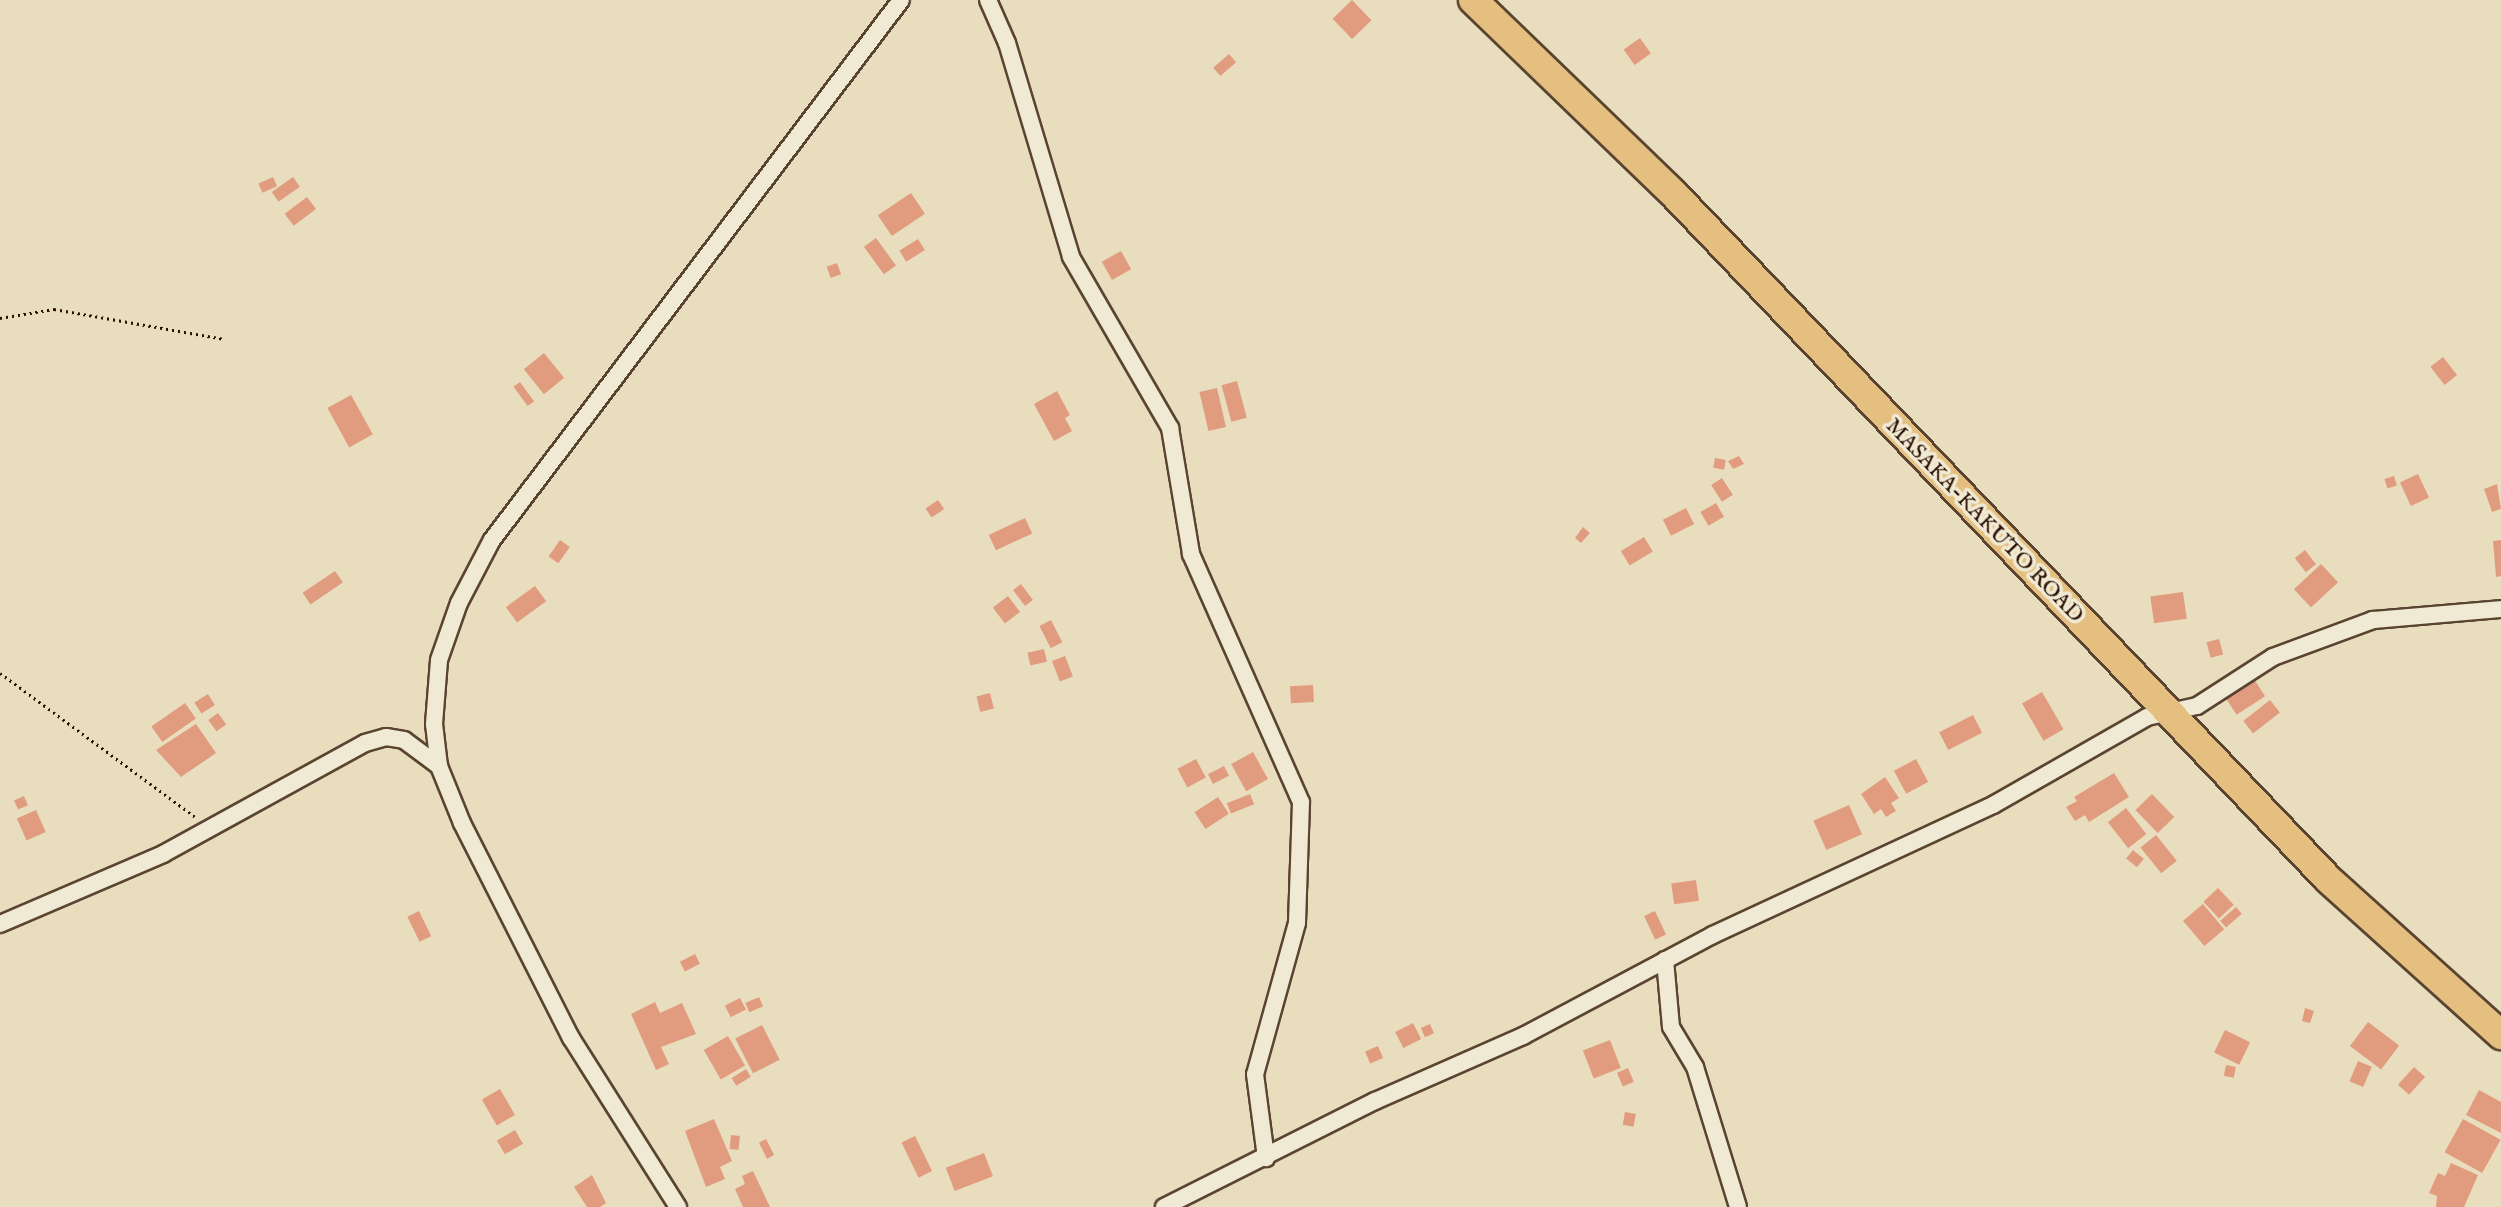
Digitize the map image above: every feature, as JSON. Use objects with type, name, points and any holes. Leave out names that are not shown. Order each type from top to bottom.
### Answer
[{"type":"highway","name":"MASAKA-KAKUTO ROAD","points":[[1473,0],[1672,192],[2329,880],[2501,1035]]},
{"type":"street","points":[[678,1207],[603,1092],[501,908],[439,766],[434,724],[439,660],[459,603],[492,540],[901,0]]},
{"type":"street","points":[[988,0],[1007,43],[1071,257],[1170,428],[1191,554],[1301,802],[1297,923],[1255,1074],[1266,1158]]},
{"type":"street","points":[[1164,1207],[1375,1101],[1523,1036],[1665,960],[1993,805],[2147,717],[2197,706],[2273,657],[2373,620],[2501,609]]},
{"type":"street","points":[[0,924],[211,829],[365,743],[386,737],[416,746],[439,766]]},
{"type":"street","points":[[1665,960],[1671,1027],[1695,1067],[1738,1207]]},
{"type":"path","points":[[0,318],[54,309],[224,339]]},
{"type":"path","points":[[0,673],[211,829]]},
{"type":"building","points":[[1352,0],[1371,20],[1352,39],[1333,19]]},
{"type":"building","points":[[1640,38],[1651,54],[1635,65],[1624,49]]},
{"type":"building","points":[[1229,54],[1236,62],[1220,76],[1213,68]]},
{"type":"building","points":[[273,177],[277,186],[262,193],[258,184]]},
{"type":"building","points":[[293,177],[300,187],[279,202],[272,192]]},
{"type":"building","points":[[911,193],[925,214],[892,236],[878,215]]},
{"type":"building","points":[[307,197],[316,209],[294,226],[285,214]]},
{"type":"building","points":[[876,238],[896,266],[884,274],[864,247]]},
{"type":"building","points":[[918,239],[925,250],[906,262],[899,251]]},
{"type":"building","points":[[1121,251],[1131,269],[1112,280],[1102,262]]},
{"type":"building","points":[[837,263],[841,274],[831,278],[827,267]]},
{"type":"building","points":[[544,353],[564,378],[544,394],[524,369]]},
{"type":"building","points":[[2443,357],[2457,375],[2445,385],[2430,367]]},
{"type":"building","points":[[1237,381],[1247,418],[1231,422],[1222,385]]},
{"type":"building","points":[[520,382],[534,401],[528,406],[514,387]]},
{"type":"building","points":[[1217,388],[1226,427],[1208,431],[1199,392]]},
{"type":"building","points":[[1057,391],[1070,415],[1065,418],[1072,431],[1054,441],[1034,404]]},
{"type":"building","points":[[351,395],[373,434],[349,447],[327,408]]},
{"type":"building","points":[[1739,456],[1744,464],[1733,469],[1728,461]]},
{"type":"building","points":[[1715,458],[1726,460],[1724,470],[1713,468]]},
{"type":"building","points":[[2418,474],[2429,498],[2411,506],[2400,482]]},
{"type":"building","points":[[2394,476],[2397,486],[2387,488],[2384,479]]},
{"type":"building","points":[[1722,478],[1733,495],[1722,502],[1711,485]]},
{"type":"building","points":[[2497,484],[2501,509],[2492,512],[2484,489]]},
{"type":"building","points":[[938,500],[944,509],[932,518],[926,508]]},
{"type":"building","points":[[1716,503],[1724,517],[1708,526],[1700,512]]},
{"type":"building","points":[[1686,508],[1694,524],[1671,536],[1663,520]]},
{"type":"building","points":[[1025,518],[1032,533],[996,550],[989,535]]},
{"type":"building","points":[[1583,527],[1590,533],[1581,543],[1575,538]]},
{"type":"building","points":[[1644,537],[1653,552],[1630,565],[1621,551]]},
{"type":"building","points":[[560,540],[570,547],[558,563],[549,556]]},
{"type":"building","points":[[2501,540],[2501,576],[2496,577],[2493,541]]},
{"type":"building","points":[[2305,550],[2316,564],[2306,572],[2295,558]]},
{"type":"building","points":[[2321,564],[2338,582],[2311,608],[2294,589]]},
{"type":"building","points":[[335,571],[343,583],[310,604],[303,593]]},
{"type":"building","points":[[1021,584],[1033,600],[1025,606],[1013,590]]},
{"type":"building","points":[[535,586],[546,601],[517,623],[506,607]]},
{"type":"building","points":[[2183,592],[2187,619],[2154,623],[2150,597]]},
{"type":"building","points":[[1008,596],[1020,612],[1005,623],[993,607]]},
{"type":"building","points":[[1051,620],[1062,642],[1051,648],[1039,626]]},
{"type":"building","points":[[2219,639],[2223,654],[2211,658],[2206,642]]},
{"type":"building","points":[[1044,649],[1047,662],[1030,665],[1027,653]]},
{"type":"building","points":[[1065,656],[1073,677],[1060,682],[1052,661]]},
{"type":"building","points":[[2252,676],[2265,696],[2237,715],[2223,695]]},
{"type":"building","points":[[1313,685],[1314,702],[1291,703],[1290,686]]},
{"type":"building","points":[[2042,692],[2064,729],[2044,741],[2022,704]]},
{"type":"building","points":[[990,693],[994,709],[980,712],[976,696]]},
{"type":"building","points":[[208,694],[215,705],[201,714],[194,702]]},
{"type":"building","points":[[2270,700],[2280,713],[2253,734],[2243,721]]},
{"type":"building","points":[[185,703],[196,719],[162,742],[151,727]]},
{"type":"building","points":[[218,713],[226,724],[217,731],[208,720]]},
{"type":"building","points":[[1973,715],[1982,733],[1948,750],[1939,732]]},
{"type":"building","points":[[196,724],[216,753],[181,777],[156,750]]},
{"type":"building","points":[[1253,752],[1268,779],[1246,791],[1231,764]]},
{"type":"building","points":[[1196,759],[1206,778],[1187,787],[1177,769]]},
{"type":"building","points":[[1916,759],[1928,782],[1906,794],[1894,771]]},
{"type":"building","points":[[1224,766],[1229,776],[1213,784],[1208,774]]},
{"type":"building","points":[[2114,773],[2129,797],[2089,822],[2085,815],[2075,821],[2066,807],[2077,801],[2074,797]]},
{"type":"building","points":[[1885,777],[1899,798],[1891,803],[1896,811],[1886,817],[1881,809],[1874,814],[1861,794]]},
{"type":"building","points":[[1250,794],[1254,804],[1231,814],[1227,803]]},
{"type":"building","points":[[2152,794],[2174,817],[2158,833],[2135,810]]},
{"type":"building","points":[[24,796],[28,805],[18,810],[14,800]]},
{"type":"building","points":[[1218,797],[1229,814],[1205,829],[1195,812]]},
{"type":"building","points":[[1849,805],[1862,834],[1826,850],[1813,821]]},
{"type":"building","points":[[2126,808],[2146,834],[2128,848],[2108,822]]},
{"type":"building","points":[[36,810],[46,832],[27,840],[17,819]]},
{"type":"building","points":[[2156,835],[2177,861],[2161,873],[2140,848]]},
{"type":"building","points":[[2133,850],[2144,859],[2137,867],[2126,859]]},
{"type":"building","points":[[1696,880],[1699,901],[1674,904],[1671,883]]},
{"type":"building","points":[[2218,888],[2234,905],[2219,918],[2203,902]]},
{"type":"building","points":[[2203,904],[2224,929],[2204,946],[2183,921]]},
{"type":"building","points":[[2236,907],[2242,914],[2226,928],[2220,921]]},
{"type":"building","points":[[419,911],[431,936],[420,942],[407,917]]},
{"type":"building","points":[[1655,911],[1666,935],[1655,940],[1644,916]]},
{"type":"building","points":[[695,954],[700,964],[685,972],[680,962]]},
{"type":"building","points":[[759,997],[763,1006],[749,1012],[745,1003]]},
{"type":"building","points":[[740,998],[746,1010],[731,1017],[725,1006]]},
{"type":"building","points":[[655,1002],[660,1013],[682,1003],[696,1034],[661,1047],[669,1064],[656,1070],[631,1014]]},
{"type":"building","points":[[2305,1008],[2314,1011],[2310,1023],[2302,1021]]},
{"type":"building","points":[[2368,1022],[2399,1045],[2381,1069],[2350,1046]]},
{"type":"building","points":[[1413,1023],[1421,1039],[1403,1048],[1395,1032]]},
{"type":"building","points":[[1430,1024],[1434,1033],[1425,1037],[1421,1028]]},
{"type":"building","points":[[762,1025],[780,1060],[753,1073],[735,1039]]},
{"type":"building","points":[[2225,1030],[2250,1042],[2239,1065],[2214,1052]]},
{"type":"building","points":[[728,1036],[745,1065],[721,1079],[704,1050]]},
{"type":"building","points":[[1610,1040],[1621,1068],[1594,1078],[1583,1050]]},
{"type":"building","points":[[1378,1046],[1383,1058],[1370,1063],[1365,1051]]},
{"type":"building","points":[[2358,1061],[2372,1067],[2363,1087],[2349,1081]]},
{"type":"building","points":[[2226,1065],[2236,1067],[2234,1078],[2224,1076]]},
{"type":"building","points":[[2414,1067],[2425,1077],[2409,1095],[2398,1085]]},
{"type":"building","points":[[1628,1068],[1634,1082],[1623,1086],[1617,1073]]},
{"type":"building","points":[[746,1069],[751,1077],[736,1086],[732,1078]]},
{"type":"building","points":[[500,1089],[515,1115],[497,1125],[482,1100]]},
{"type":"building","points":[[2479,1090],[2501,1102],[2501,1133],[2466,1115]]},
{"type":"building","points":[[1625,1112],[1636,1114],[1634,1127],[1623,1125]]},
{"type":"building","points":[[714,1119],[732,1161],[720,1167],[725,1179],[706,1187],[685,1131]]},
{"type":"building","points":[[2463,1119],[2501,1140],[2482,1173],[2445,1152]]},
{"type":"building","points":[[515,1130],[523,1144],[505,1154],[497,1140]]},
{"type":"building","points":[[731,1135],[740,1136],[738,1150],[730,1149]]},
{"type":"building","points":[[915,1136],[932,1171],[919,1178],[902,1143]]},
{"type":"building","points":[[766,1139],[774,1155],[767,1159],[759,1143]]},
{"type":"building","points":[[984,1153],[993,1176],[955,1191],[946,1168]]},
{"type":"building","points":[[2451,1163],[2478,1175],[2464,1207],[2436,1207],[2437,1196],[2429,1193],[2438,1173],[2445,1176]]},
{"type":"building","points":[[753,1171],[770,1207],[743,1207],[735,1189],[745,1184],[742,1176]]},
{"type":"building","points":[[592,1175],[606,1203],[600,1207],[587,1207],[574,1187]]}]
